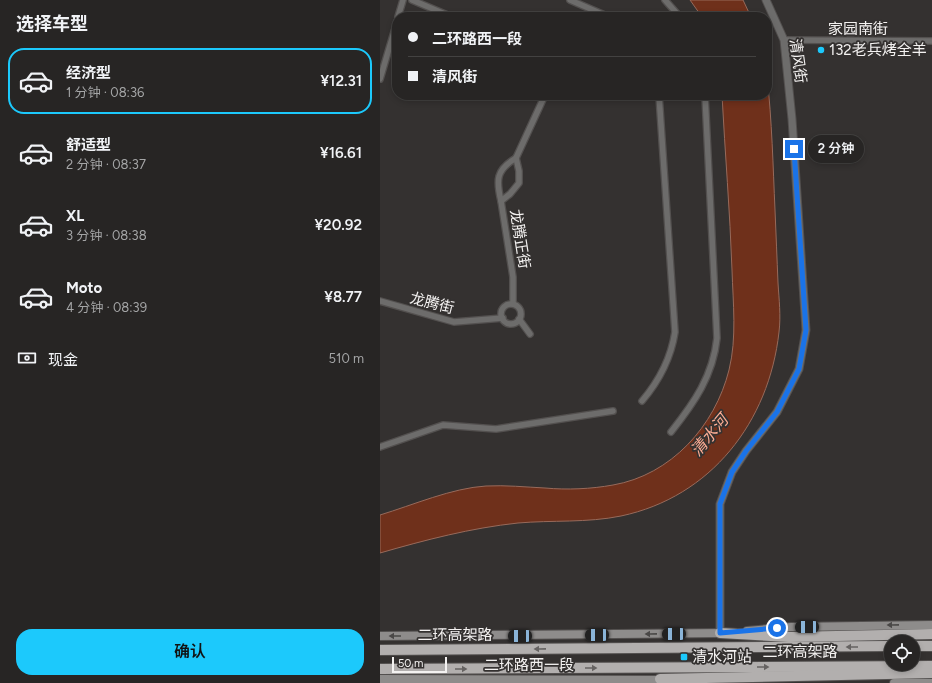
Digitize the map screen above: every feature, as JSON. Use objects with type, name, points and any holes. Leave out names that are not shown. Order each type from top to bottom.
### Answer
[{"type":"highway","points":[[720,633],[789,637],[932,634]]},
{"type":"highway","name":"二环高架路","points":[[380,650],[884,646]]},
{"type":"highway","points":[[920,646],[932,646]]},
{"type":"highway","name":"二环高架路","points":[[380,669],[932,666]]},
{"type":"highway","points":[[660,679],[932,673]]},
{"type":"main road","name":"二环路西一段","points":[[380,636],[720,633],[791,627],[932,624]]},
{"type":"main road","name":"二环路西一段","points":[[380,679],[633,681],[660,679],[677,683]]},
{"type":"main road","points":[[894,683],[932,683]]},
{"type":"street","points":[[400,12],[404,0]]},
{"type":"street","points":[[412,0],[440,12]]},
{"type":"street","points":[[570,0],[598,12]]},
{"type":"street","points":[[665,0],[676,12]]},
{"type":"street","name":"清风街","points":[[766,0],[771,12]]},
{"type":"street","name":"清风街","points":[[720,633],[720,504],[732,472],[746,451],[777,412],[799,369],[806,330],[792,119],[784,40],[772,13]]},
{"type":"street","points":[[380,79],[392,39]]},
{"type":"street","name":"家园南街","points":[[784,40],[932,41]]},
{"type":"street","points":[[501,201],[498,188],[498,176],[505,165],[516,158],[543,100]]},
{"type":"street","points":[[642,401],[664,368],[674,343],[675,332],[659,100]]},
{"type":"street","points":[[671,432],[693,405],[703,388],[715,356],[717,338],[705,100]]},
{"type":"street","name":"龙腾正街","points":[[513,304],[514,278],[501,201],[510,194],[519,183],[519,171],[516,158]]},
{"type":"street","name":"龙腾街","points":[[380,301],[454,322],[503,318]]},
{"type":"street","points":[[519,319],[510,323],[503,318],[502,312],[504,307],[513,304],[520,310],[519,319],[530,334]]},
{"type":"street","points":[[380,447],[443,425],[496,429],[613,411]]},
{"type":"water","points":[[690,0],[743,0],[749,12],[698,12]]},
{"type":"water","name":"清水河","points":[[722,100],[769,100],[780,308],[779,332],[773,365],[763,396],[748,425],[730,451],[708,473],[682,492],[653,506],[621,516],[595,520],[531,522],[500,525],[448,535],[380,553],[380,515],[446,493],[473,487],[486,486],[579,489],[613,485],[654,471],[672,459],[688,445],[713,410],[722,391],[729,370],[734,333],[731,248]]},
{"type":"place","name":"132老兵烤全羊","points":[[821,50]]},
{"type":"place","name":"清水河站","points":[[684,657]]},
{"type":"route","points":[[777,628],[720,633],[720,504],[732,472],[746,451],[777,412],[799,369],[806,330],[794,149]]}]
